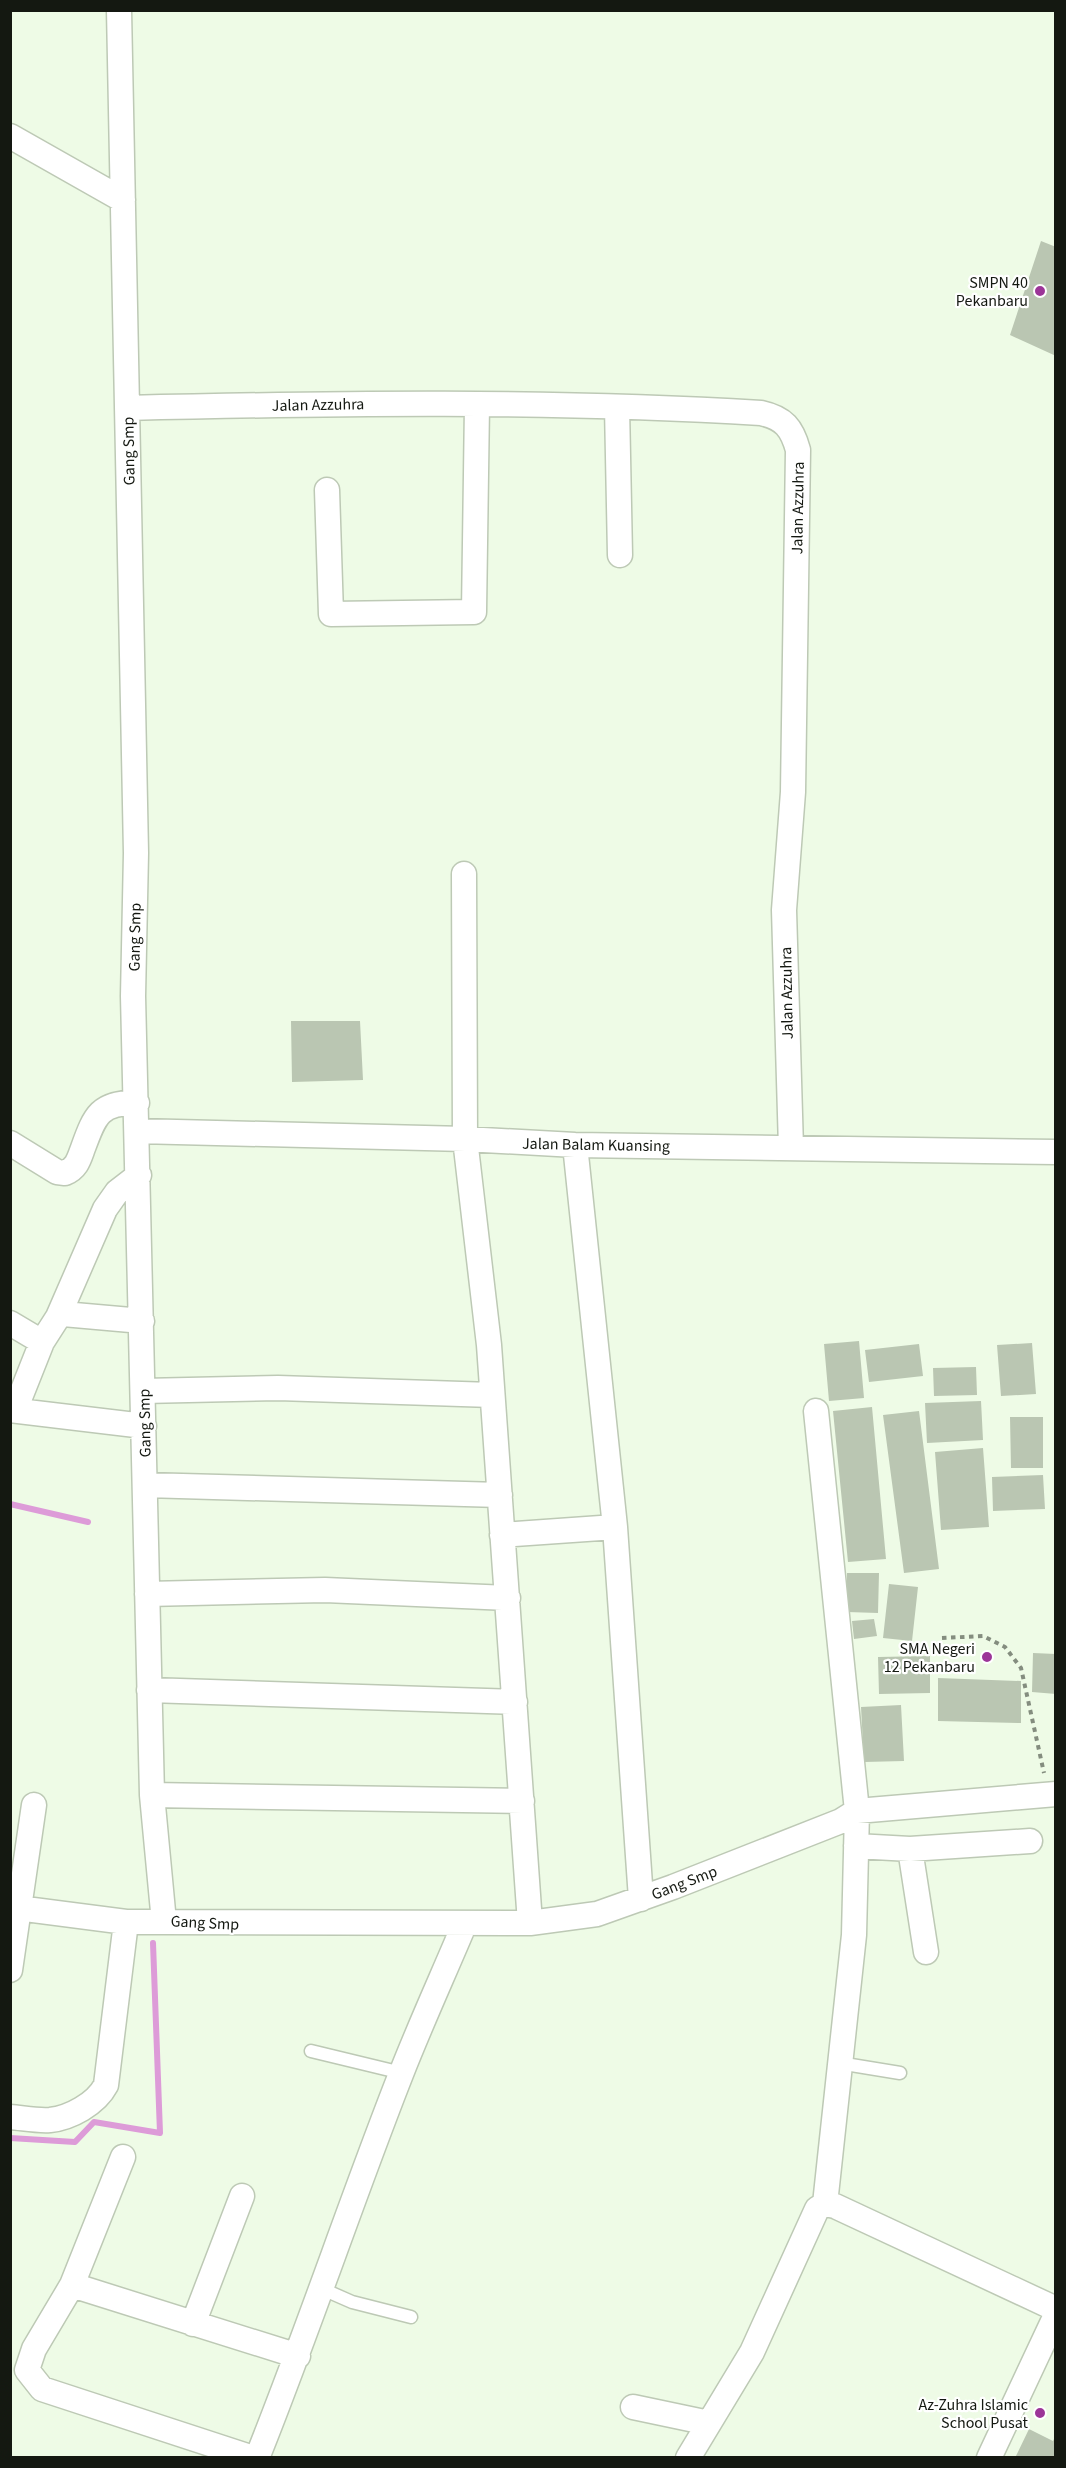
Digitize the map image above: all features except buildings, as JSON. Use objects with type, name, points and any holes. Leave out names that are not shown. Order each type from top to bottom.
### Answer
[{"type":"street","name":"Gang Smp","points":[[119,10],[135,853],[133,996],[144,1391],[149,1689],[152,1796],[164,1922],[531,1923],[597,1914],[842,1821],[857,1810],[1052,1794]]},
{"type":"street","points":[[10,136],[123,200]]},
{"type":"street","name":"Jalan Azzuhra","points":[[127,408],[367,403],[617,407],[768,414],[782,420],[790,428],[798,450],[793,792],[784,910],[791,1148]]},
{"type":"street","points":[[327,490],[331,614],[474,612],[477,405]]},
{"type":"street","points":[[617,407],[620,555]]},
{"type":"street","points":[[464,874],[465,1139],[489,1345],[531,1923]]},
{"type":"street","points":[[10,1143],[57,1172],[65,1173],[78,1164],[98,1115],[106,1106],[121,1102],[137,1103]]},
{"type":"street","name":"Jalan Balam Kuansing","points":[[137,1131],[465,1139],[575,1145],[1056,1152]]},
{"type":"street","points":[[575,1145],[615,1527],[641,1899]]},
{"type":"street","points":[[139,1175],[117,1192],[105,1209],[57,1317],[42,1342],[13,1410],[144,1426]]},
{"type":"street","points":[[57,1317],[69,1313],[142,1321]]},
{"type":"street","points":[[10,1323],[42,1342]]},
{"type":"street","points":[[144,1391],[278,1388],[492,1395]]},
{"type":"street","points":[[816,1411],[857,1810],[854,1935],[825,2204]]},
{"type":"street","points":[[145,1485],[500,1496]]},
{"type":"street","points":[[502,1535],[615,1527]]},
{"type":"street","points":[[147,1594],[325,1590],[508,1598]]},
{"type":"street","points":[[149,1689],[515,1702]]},
{"type":"street","points":[[152,1796],[522,1801]]},
{"type":"street","points":[[10,1970],[15,1908],[34,1805]]},
{"type":"street","points":[[856,1846],[910,1849],[1030,1841]]},
{"type":"street","points":[[910,1849],[926,1952]]},
{"type":"street","points":[[15,1908],[126,1922],[164,1922]]},
{"type":"street","points":[[10,2117],[52,2120],[75,2113],[100,2096],[105,2085],[126,1922]]},
{"type":"street","points":[[123,2157],[72,2285],[34,2349],[27,2370],[42,2389],[255,2457],[298,2356],[320,2288],[402,2073],[465,1923]]},
{"type":"street","points":[[193,2324],[242,2196]]},
{"type":"street","points":[[688,2457],[752,2352],[817,2209],[825,2204],[835,2206],[1056,2309]]},
{"type":"street","points":[[72,2285],[298,2356]]},
{"type":"street","points":[[989,2457],[1056,2315]]},
{"type":"street","points":[[633,2407],[709,2423]]},
{"type":"lane","points":[[311,2050],[402,2073]]},
{"type":"lane","points":[[839,2063],[900,2073]]},
{"type":"lane","points":[[320,2288],[352,2302],[411,2318]]},
{"type":"path","points":[[942,1638],[983,1636],[1005,1647],[1021,1668],[1052,1794]]},
{"type":"waterway","points":[[10,1504],[88,1522]]},
{"type":"waterway","points":[[10,2138],[75,2142],[94,2122],[160,2133],[153,1943]]},
{"type":"place","name":"SMPN 40 Pekanbaru","points":[[1040,291]]},
{"type":"place","name":"SMA Negeri 12 Pekanbaru","points":[[987,1657]]},
{"type":"place","name":"Az-Zuhra Islamic School Pusat","points":[[1040,2413]]}]
